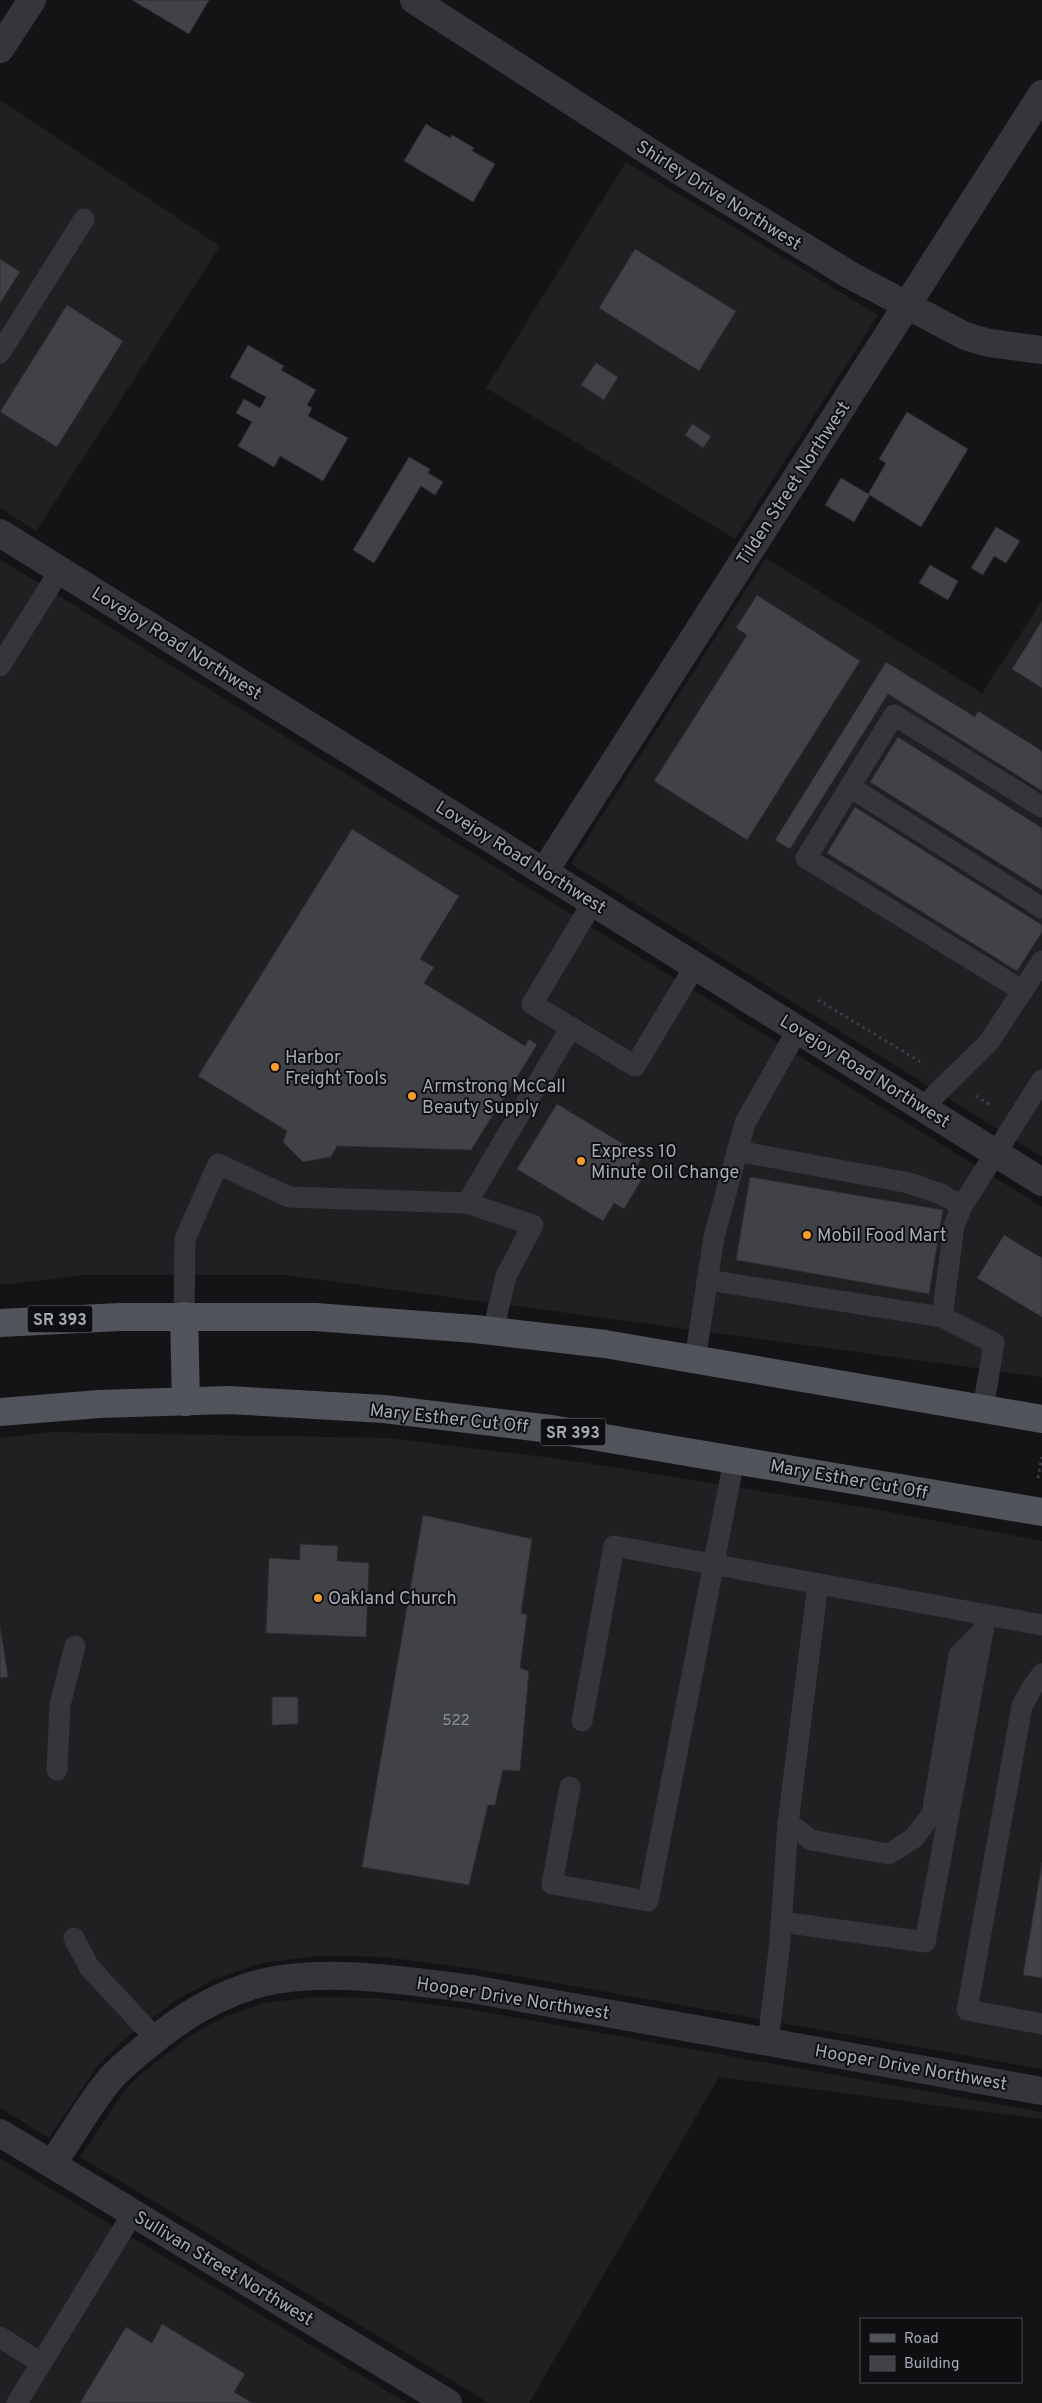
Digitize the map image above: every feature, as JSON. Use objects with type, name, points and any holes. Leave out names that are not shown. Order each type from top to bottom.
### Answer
[{"type":"main road","name":"SR 393","points":[[0,1323],[184,1316],[315,1317],[493,1331],[605,1344],[1042,1419]]},
{"type":"main road","points":[[184,1316],[186,1402]]},
{"type":"main road","name":"Mary Esther Cut Off","points":[[0,1412],[99,1404],[229,1400],[384,1409],[551,1429],[1042,1512]]},
{"type":"street","points":[[0,49],[32,0]]},
{"type":"street","name":"Shirley Drive Northwest","points":[[414,0],[673,167],[850,275],[965,336],[989,343],[1042,350]]},
{"type":"street","name":"Tilden Street Northwest","points":[[544,872],[1042,94]]},
{"type":"street","name":"Lovejoy Road Northwest","points":[[0,533],[1042,1182]]},
{"type":"street","name":"Hooper Drive Northwest","points":[[52,2164],[111,2078],[130,2058],[182,2018],[219,1998],[262,1983],[316,1976],[382,1978],[472,1989],[1042,2091]]},
{"type":"street","name":"Sullivan Street Northwest","points":[[0,2133],[448,2403]]},
{"type":"lane","points":[[0,353],[84,219]]},
{"type":"lane","points":[[0,666],[60,570]]},
{"type":"lane","points":[[1022,991],[806,858],[894,715],[1042,806]]},
{"type":"lane","points":[[850,787],[1042,908]]},
{"type":"lane","points":[[594,902],[532,1004],[635,1066],[695,966]]},
{"type":"lane","points":[[923,1108],[989,1042],[1042,961]]},
{"type":"lane","points":[[467,1203],[571,1028]]},
{"type":"lane","points":[[695,1360],[714,1237],[745,1123],[798,1029]]},
{"type":"lane","points":[[942,1317],[954,1226],[962,1206],[1042,1080]]},
{"type":"lane","points":[[738,1151],[909,1183],[941,1194],[962,1206]]},
{"type":"lane","points":[[184,1316],[185,1238],[218,1164],[289,1197],[467,1203],[533,1224],[506,1276],[493,1331]]},
{"type":"lane","points":[[707,1280],[942,1317],[994,1343],[982,1409]]},
{"type":"lane","points":[[570,1787],[552,1884],[648,1901],[734,1460]]},
{"type":"lane","points":[[582,1720],[614,1546],[818,1584],[985,1623],[1042,1625]]},
{"type":"lane","points":[[768,2042],[782,1922],[788,1823],[818,1584]]},
{"type":"lane","points":[[788,1823],[811,1840],[889,1854],[914,1838],[932,1814],[958,1655],[985,1623]]},
{"type":"lane","points":[[782,1922],[924,1942],[985,1623]]},
{"type":"lane","points":[[57,1770],[60,1705],[75,1646]]},
{"type":"lane","points":[[1042,1674],[1022,1706],[967,2010],[1042,2024]]},
{"type":"lane","points":[[74,1938],[89,1967],[156,2039]]},
{"type":"lane","points":[[17,2403],[133,2213]]},
{"type":"lane","points":[[0,2337],[41,2363]]},
{"type":"shaded area","points":[[0,100],[220,246],[36,531],[0,508]]},
{"type":"shaded area","points":[[626,162],[878,315],[735,539],[486,388]]},
{"type":"shaded area","points":[[766,558],[982,693],[1042,601],[1042,1157],[571,864]]},
{"type":"shaded area","points":[[0,559],[1042,1207],[1042,1377],[285,1275],[84,1275],[0,1285]]},
{"type":"shaded area","points":[[51,1432],[388,1438],[561,1459],[873,1509],[1042,1541],[1042,2069],[477,1969],[384,1957],[319,1956],[262,1963],[215,1979],[176,2000],[121,2042],[99,2064],[49,2138],[0,2108],[0,1438]]},
{"type":"shaded area","points":[[314,1997],[378,1998],[467,2009],[1042,2112],[1042,2119],[719,2077],[529,2403],[489,2403],[80,2157],[125,2090],[142,2073],[191,2035],[224,2017],[263,2003]]},
{"type":"shaded area","points":[[0,2158],[407,2403],[0,2403]]},
{"type":"building","points":[[132,0],[209,0],[189,34]]},
{"type":"building","points":[[426,124],[450,138],[452,135],[474,148],[472,151],[495,164],[473,202],[404,161]]},
{"type":"building","points":[[635,249],[736,311],[699,371],[599,308]]},
{"type":"building","points":[[0,259],[20,272],[0,303]]},
{"type":"building","points":[[67,305],[123,341],[57,447],[0,412]]},
{"type":"building","points":[[248,345],[284,366],[281,370],[316,390],[307,405],[312,408],[308,416],[348,438],[323,481],[280,456],[274,467],[238,446],[252,422],[236,413],[244,399],[260,408],[266,397],[230,377]]},
{"type":"building","points":[[596,363],[618,377],[604,400],[581,385]]},
{"type":"building","points":[[907,412],[968,449],[921,527],[868,494],[886,463],[879,459]]},
{"type":"building","points":[[692,424],[711,436],[703,448],[685,435]]},
{"type":"building","points":[[409,457],[430,469],[428,473],[443,482],[435,495],[421,486],[374,563],[353,550]]},
{"type":"building","points":[[841,478],[870,495],[854,522],[825,505]]},
{"type":"building","points":[[996,527],[1020,541],[1006,563],[994,556],[983,575],[971,568]]},
{"type":"building","points":[[930,565],[958,581],[948,600],[919,583]]},
{"type":"building","points":[[757,595],[860,661],[747,840],[654,781],[747,635],[736,628]]},
{"type":"building","points":[[1042,621],[1042,688],[1012,669]]},
{"type":"building","points":[[886,662],[975,717],[978,711],[1042,751],[1042,791],[888,694],[790,849],[775,840]]},
{"type":"building","points":[[898,737],[1042,828],[1042,890],[870,782]]},
{"type":"building","points":[[855,807],[1042,925],[1042,932],[1017,971],[827,853]]},
{"type":"building","points":[[352,829],[459,896],[420,959],[434,967],[424,983],[525,1046],[529,1039],[537,1045],[471,1150],[337,1146],[331,1157],[303,1162],[283,1142],[287,1131],[198,1076]]},
{"type":"building","name":"Express 10 Minute Oil Change","points":[[557,1104],[643,1156],[637,1166],[646,1172],[624,1209],[614,1203],[603,1221],[517,1169]]},
{"type":"building","points":[[750,1177],[943,1210],[929,1294],[736,1260]]},
{"type":"building","points":[[1004,1235],[1042,1258],[1042,1317],[977,1278]]},
{"type":"building","points":[[423,1515],[532,1539],[521,1613],[527,1615],[520,1668],[529,1671],[520,1771],[503,1770],[495,1805],[488,1805],[469,1885],[362,1867]]},
{"type":"building","name":"Oakland Church","points":[[300,1544],[338,1546],[337,1561],[369,1563],[366,1637],[266,1633],[269,1558],[300,1560]]},
{"type":"building","points":[[0,1625],[8,1677],[0,1678]]},
{"type":"building","points":[[272,1697],[298,1697],[298,1724],[272,1725]]},
{"type":"building","points":[[1042,1863],[1042,1978],[1023,1975]]},
{"type":"building","points":[[162,2324],[245,2374],[234,2392],[252,2403],[80,2403],[126,2327],[152,2343]]},
{"type":"place","name":"Harbor Freight Tools","points":[[275,1067]]},
{"type":"place","name":"Armstrong McCall Beauty Supply","points":[[412,1096]]},
{"type":"place","name":"Express 10 Minute Oil Change","points":[[581,1161]]},
{"type":"place","name":"Mobil Food Mart","points":[[807,1235]]},
{"type":"place","name":"Oakland Church","points":[[318,1598]]}]
